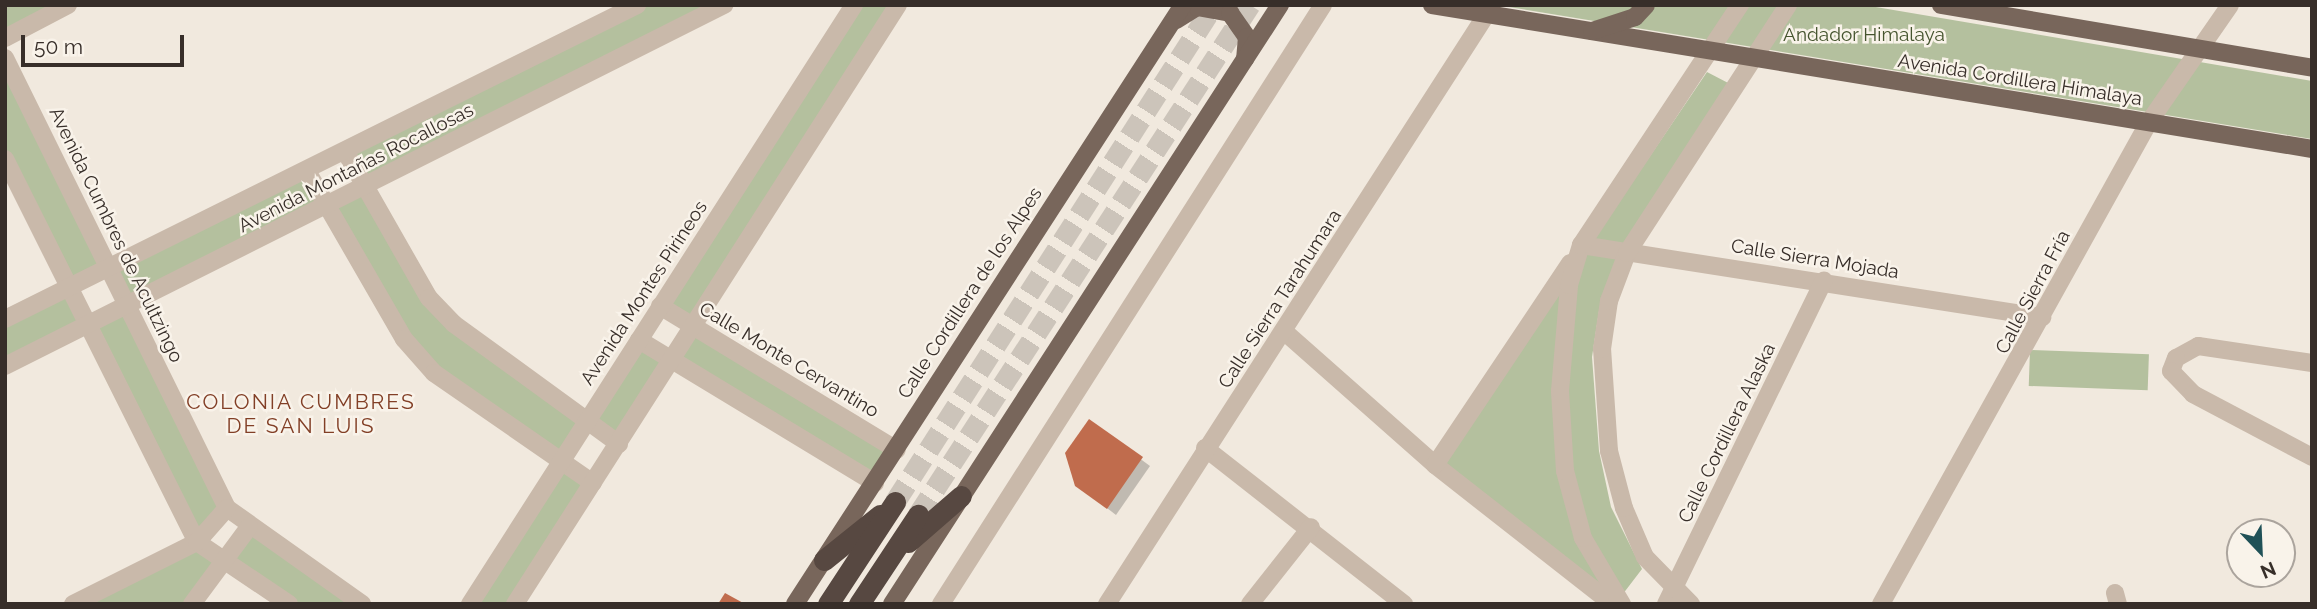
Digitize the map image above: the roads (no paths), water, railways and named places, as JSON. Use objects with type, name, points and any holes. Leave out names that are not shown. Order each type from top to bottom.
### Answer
[{"type":"highway","points":[[889,555],[961,496]]},
{"type":"highway","points":[[824,559],[895,502],[828,604]]},
{"type":"highway","points":[[859,604],[918,515]]},
{"type":"main road","name":"Calle Cordillera de los Alpes","points":[[795,604],[1183,5]]},
{"type":"main road","points":[[892,604],[1280,5]]},
{"type":"main road","name":"Avenida Cordillera Himalaya","points":[[1432,5],[1707,54],[1755,59],[2312,149]]},
{"type":"main road","points":[[1588,32],[1635,18],[1646,5]]},
{"type":"main road","points":[[1941,5],[2312,68]]},
{"type":"main road","points":[[1167,29],[1197,7],[1222,8],[1243,28],[1248,47],[1241,65]]},
{"type":"street","points":[[5,38],[68,5]]},
{"type":"street","name":"Avenida Montañas Rocallosas","points":[[5,319],[637,5]]},
{"type":"street","name":"Avenida Montañas Rocallosas","points":[[5,366],[365,188],[724,5]]},
{"type":"street","name":"Avenida Montes Pirineos","points":[[470,604],[854,5]]},
{"type":"street","points":[[515,604],[898,5]]},
{"type":"street","points":[[1435,465],[1740,5]]},
{"type":"street","points":[[1691,604],[1670,596],[1645,557],[1609,451],[1602,349],[1609,301],[1627,253],[1788,5]]},
{"type":"street","name":"Calle Sierra Fría","points":[[1881,604],[2149,122],[2230,5]]},
{"type":"street","points":[[948,602],[1319,7]]},
{"type":"street","name":"Calle Sierra Tarahumara","points":[[1107,604],[1205,448],[1286,333],[1486,15]]},
{"type":"street","name":"Avenida Cumbres de Acultzingo","points":[[5,58],[228,508],[249,527],[362,604]]},
{"type":"street","points":[[345,151],[429,298],[454,324],[619,444]]},
{"type":"street","points":[[5,159],[197,542],[289,604]]},
{"type":"street","points":[[307,171],[404,339],[434,373],[593,483]]},
{"type":"street","points":[[1581,246],[1569,285],[1560,391],[1565,471],[1583,538],[1622,604]]},
{"type":"street","name":"Calle Sierra Mojada","points":[[1581,246],[1824,280],[2042,317]]},
{"type":"street","name":"Calle Cordillera Alaska","points":[[1670,596],[1824,280]]},
{"type":"street","name":"Calle Monte Cervantino","points":[[660,306],[897,450]]},
{"type":"street","points":[[1286,333],[1435,465],[1612,604]]},
{"type":"street","points":[[639,340],[875,483]]},
{"type":"street","points":[[2312,363],[2198,346],[2176,358],[2171,371],[2193,394],[2312,457]]},
{"type":"street","points":[[1205,448],[1311,527],[1404,604]]},
{"type":"street","points":[[73,604],[197,542],[228,508]]},
{"type":"street","points":[[192,604],[222,557],[249,527]]},
{"type":"street","points":[[1250,604],[1311,527]]},
{"type":"tunnel","points":[[895,502],[1214,5]]},
{"type":"tunnel","points":[[918,515],[1250,5]]},
{"type":"district","name":"COLONIA CUMBRES DE SAN LUIS","points":[[301,414]]},
{"type":"park label","name":"Andador Himalaya","points":[[1864,35]]}]
